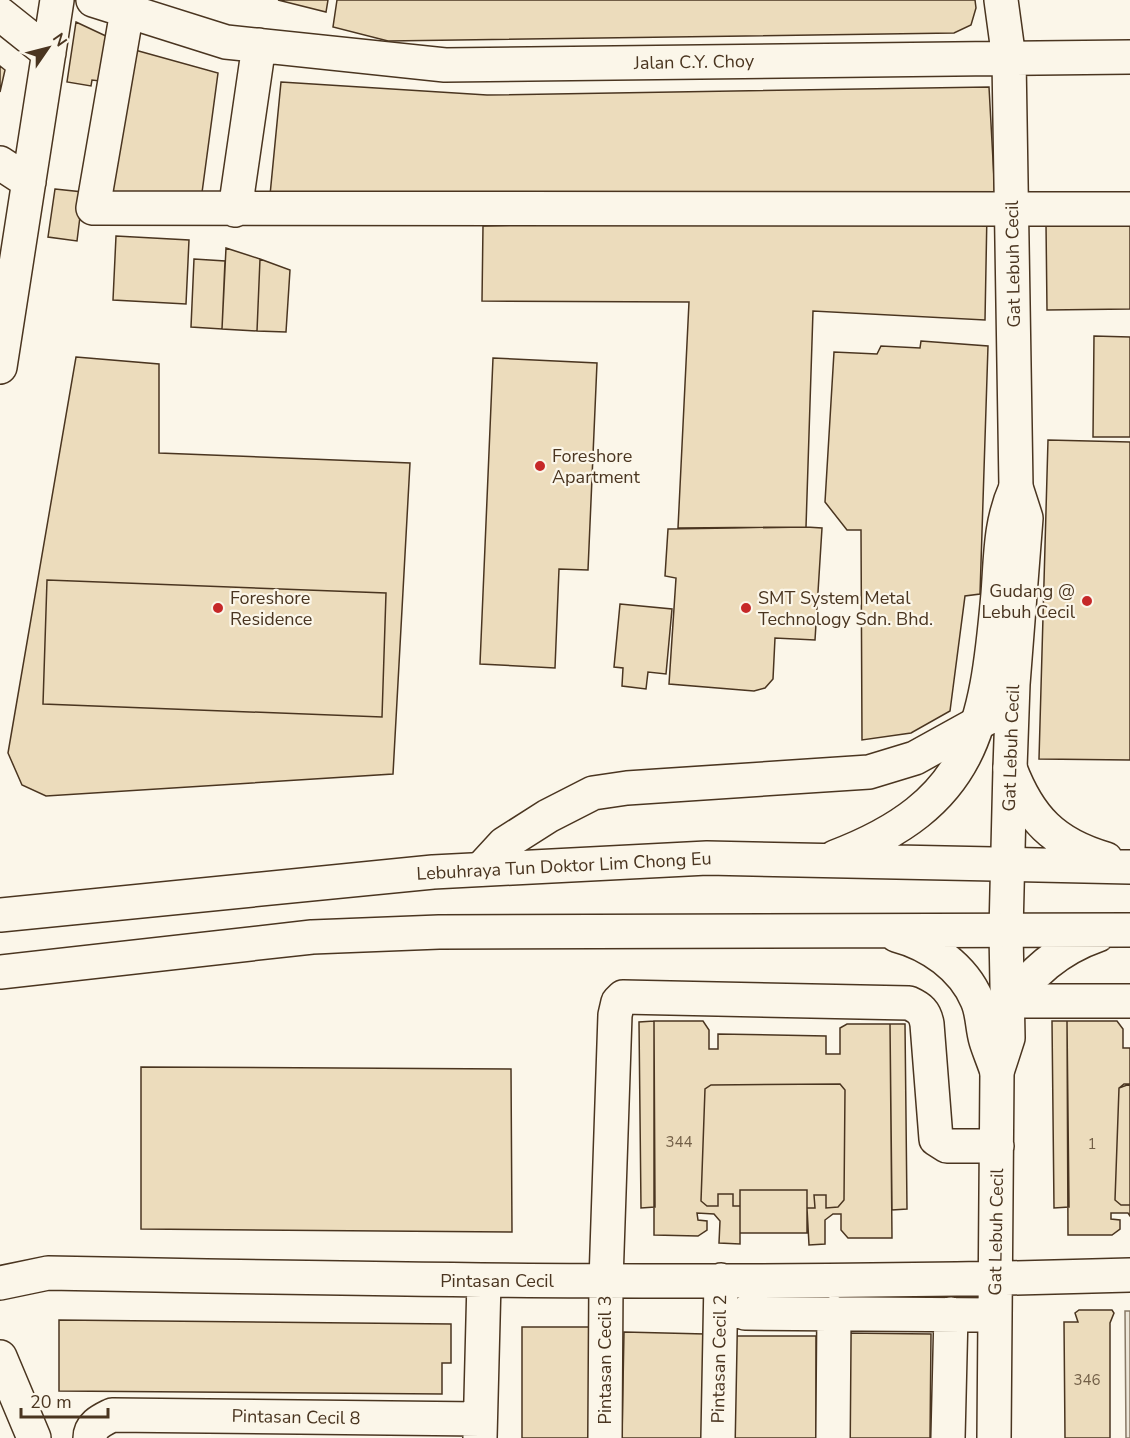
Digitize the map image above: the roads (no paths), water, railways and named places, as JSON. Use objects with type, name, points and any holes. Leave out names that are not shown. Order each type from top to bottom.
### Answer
[{"type":"main road","points":[[0,367],[57,0]]},
{"type":"main road","name":"Jalan C.Y. Choy","points":[[93,0],[226,42],[445,65],[1130,57]]},
{"type":"main road","name":"Gat Lebuh Cecil","points":[[994,1438],[997,1072],[1008,1038],[1006,931],[1010,768],[1026,518],[1016,486],[1009,58],[1001,0]]},
{"type":"main road","name":"Jalan C.Y. Choy","points":[[172,3],[229,24],[259,45]]},
{"type":"main road","points":[[127,11],[93,208],[235,210],[1012,207],[1130,209]]},
{"type":"main road","points":[[0,14],[49,53]]},
{"type":"main road","points":[[235,210],[259,45]]},
{"type":"main road","points":[[0,163],[29,182]]},
{"type":"main road","points":[[822,861],[878,839],[924,807],[953,776],[966,756],[978,726],[992,658],[1005,513],[1016,486]]},
{"type":"main road","points":[[481,870],[504,844],[548,816],[593,794],[683,784],[869,771],[915,759],[978,726],[1013,702]]},
{"type":"main road","points":[[1010,768],[1027,806],[1046,828],[1082,852],[1130,866]]},
{"type":"main road","name":"Lebuhraya Tun Doktor Lim Chong Eu","points":[[0,915],[433,872],[707,858],[1130,866]]},
{"type":"main road","points":[[0,972],[312,937],[439,932],[603,929],[1120,930]]},
{"type":"main road","points":[[1009,1005],[1020,987],[1045,963],[1068,948],[1120,930]]},
{"type":"main road","points":[[883,931],[927,947],[945,959],[962,975],[977,1000],[986,1040],[997,1072]]},
{"type":"main road","name":"Pintasan Cecil 3","points":[[605,1438],[606,1281],[615,1015],[618,1002],[623,997],[909,1003],[918,1007],[925,1015],[927,1024],[936,1139],[947,1146],[997,1146]]},
{"type":"main road","points":[[1009,1005],[1130,1001]]},
{"type":"main road","name":"Pintasan Cecil","points":[[0,1283],[48,1273],[484,1281],[996,1279],[1130,1275]]},
{"type":"main road","name":"Pintasan Cecil 2","points":[[718,1438],[721,1280]]},
{"type":"main road","points":[[480,1429],[484,1281]]},
{"type":"main road","points":[[745,1312],[995,1315]]},
{"type":"main road","points":[[833,1438],[834,1313]]},
{"type":"main road","points":[[948,1438],[951,1314]]},
{"type":"main road","points":[[0,1357],[34,1438]]},
{"type":"main road","name":"Pintasan Cecil 8","points":[[101,1427],[480,1429]]},
{"type":"place","name":"Foreshore Apartment","points":[[540,466]]},
{"type":"place","name":"Gudang @ Lebuh Cecil","points":[[1087,601]]},
{"type":"place","name":"Foreshore Residence","points":[[218,608]]},
{"type":"place","name":"SMT System Metal Technology Sdn. Bhd.","points":[[746,608]]}]
